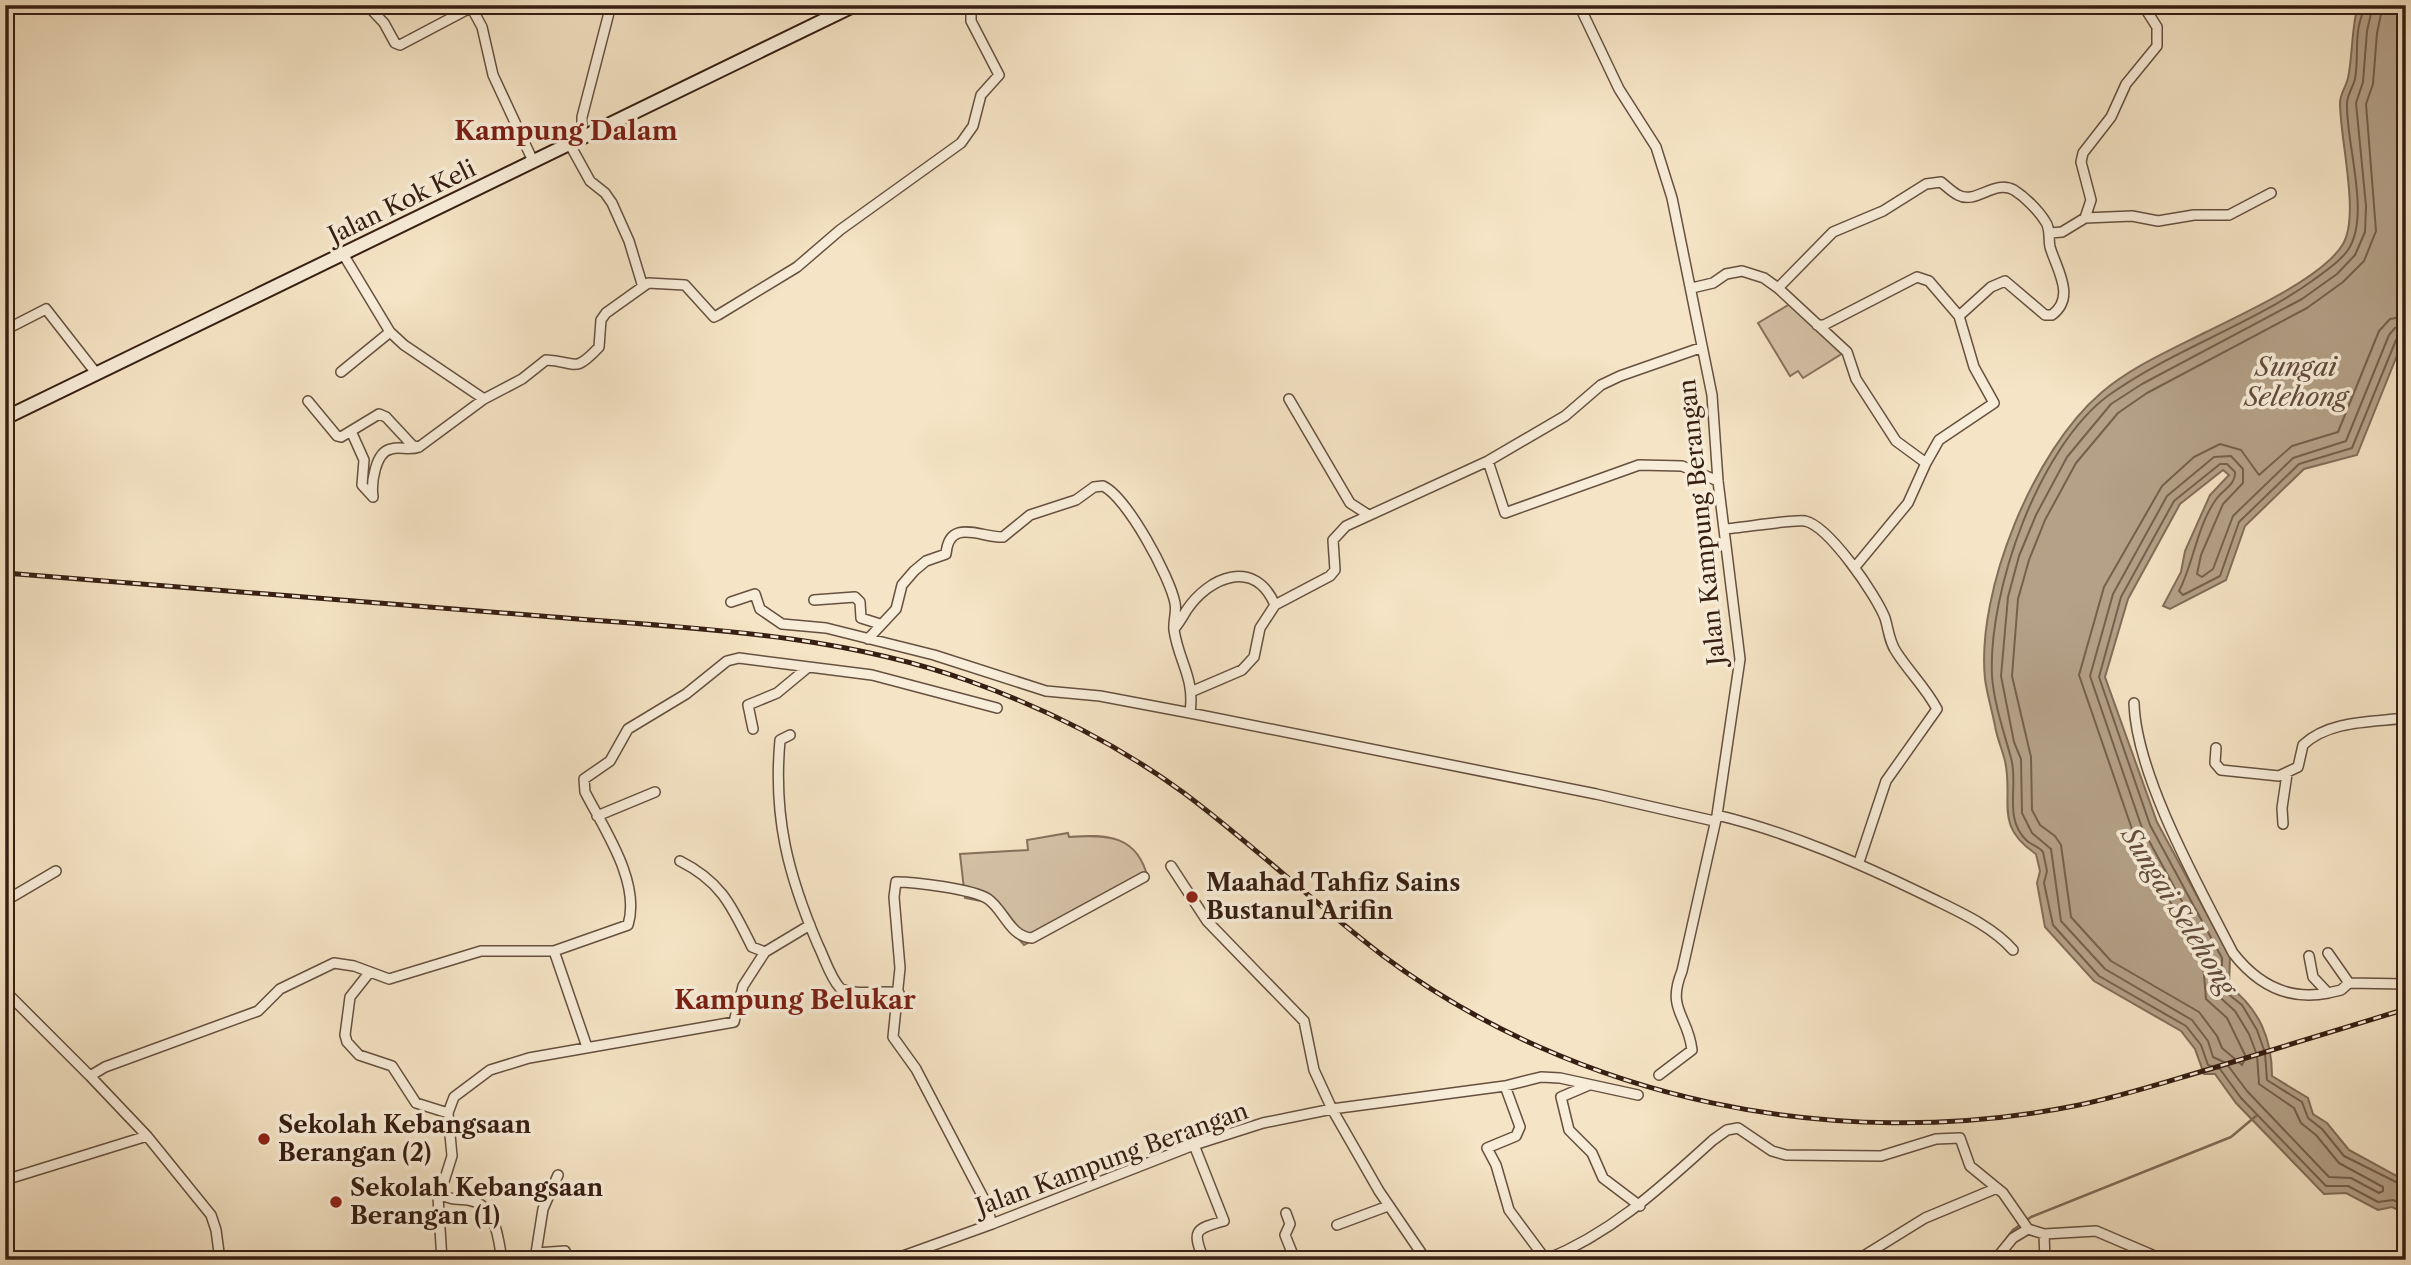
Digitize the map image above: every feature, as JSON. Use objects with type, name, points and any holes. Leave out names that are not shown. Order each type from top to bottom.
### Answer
[{"type":"street","points":[[367,5],[384,23],[395,43],[400,45],[471,6],[482,27],[493,75],[533,161]]},
{"type":"street","points":[[582,136],[582,117],[611,5]]},
{"type":"street","name":"Jalan Kok Keli","points":[[5,418],[855,5]]},
{"type":"street","points":[[351,431],[364,460],[362,485],[373,497],[377,466],[383,453],[390,449],[409,451],[419,447],[484,399],[522,379],[546,360],[570,366],[582,363],[599,347],[599,329],[606,313],[643,287],[655,282],[685,285],[714,317],[797,267],[840,230],[961,143],[973,125],[981,95],[999,75],[971,21],[971,5]]},
{"type":"street","name":"Jalan Kampung Berangan","points":[[1578,5],[1619,89],[1656,147],[1672,198],[1692,288],[1700,348],[1712,396],[1718,481],[1740,659],[1715,818],[1682,971],[1674,989],[1674,998],[1691,1039],[1692,1050],[1659,1075]]},
{"type":"street","points":[[2085,219],[2091,200],[2081,162],[2084,153],[2111,117],[2126,84],[2157,46],[2157,27],[2143,5]]},
{"type":"street","points":[[569,143],[590,181],[605,193],[612,204],[629,241],[643,287]]},
{"type":"street","points":[[1778,288],[1833,232],[1883,211],[1926,184],[1941,182],[1958,196],[1968,198],[2000,186],[2013,189],[2046,221],[2050,233],[2049,243],[2065,293],[2057,311],[2052,316],[2045,315],[2005,281],[1991,287],[1959,316]]},
{"type":"street","points":[[2050,233],[2062,232],[2085,219],[2132,216],[2158,221],[2194,215],[2222,216],[2244,209],[2271,193]]},
{"type":"street","points":[[343,254],[390,332],[404,345],[470,387],[484,399]]},
{"type":"street","points":[[1692,288],[1742,271],[1764,278],[1778,288],[1847,352],[1856,379],[1896,441],[1926,463]]},
{"type":"street","points":[[1817,325],[1824,325],[1917,277],[1929,281],[1959,316],[1974,367],[1994,403],[1939,440],[1908,503],[1854,566]]},
{"type":"street","points":[[5,330],[46,309],[96,373]]},
{"type":"street","points":[[341,372],[390,332]]},
{"type":"street","points":[[1193,691],[1248,665],[1254,657],[1260,628],[1275,605],[1330,576],[1335,570],[1332,547],[1336,535],[1367,514],[1488,461],[1565,416],[1601,385],[1700,348]]},
{"type":"street","points":[[1289,399],[1350,503],[1367,514]]},
{"type":"street","points":[[308,401],[337,436],[379,414],[386,417],[413,446],[419,447]]},
{"type":"street","points":[[1488,461],[1505,513],[1639,465],[1682,467],[1718,481]]},
{"type":"street","points":[[868,639],[896,609],[902,585],[926,561],[946,554],[948,543],[956,535],[971,531],[1003,537],[1030,514],[1076,500],[1094,487],[1103,486],[1117,496],[1160,562],[1176,606],[1174,629],[1193,691],[1190,713]]},
{"type":"street","points":[[1725,529],[1806,521],[1824,533],[1848,555],[1884,618],[1893,647],[1928,691],[1937,709],[1886,780],[1859,862]]},
{"type":"street","points":[[1174,629],[1200,596],[1230,577],[1253,578],[1268,590],[1275,605]]},
{"type":"street","points":[[731,602],[755,594],[761,608],[782,624],[826,628],[934,654],[1046,691],[1100,696],[1755,824],[1859,862],[1966,915],[2004,940],[2013,950]]},
{"type":"street","points":[[814,600],[855,597],[860,602],[859,616],[880,624]]},
{"type":"street","points":[[90,1076],[105,1067],[258,1011],[280,989],[334,963],[354,966],[389,979],[457,956],[481,951],[554,951],[628,925],[630,918],[624,872],[585,792],[584,779],[610,761],[628,729],[686,694],[727,661],[739,658],[872,675],[996,708]]},
{"type":"street","points":[[753,729],[748,705],[777,693],[806,668]]},
{"type":"street","points":[[2134,703],[2134,725],[2148,771],[2233,953],[2247,972],[2271,988],[2313,996],[2341,990],[2349,983],[2406,984]]},
{"type":"street","points":[[2216,748],[2215,763],[2221,770],[2278,776],[2287,774],[2301,764],[2303,745],[2320,734],[2343,725],[2406,718]]},
{"type":"street","points":[[790,735],[780,740],[776,785],[779,820],[789,869],[810,925],[840,988],[853,992],[886,990],[900,993]]},
{"type":"street","points":[[2283,824],[2281,808],[2287,774]]},
{"type":"street","points":[[597,817],[655,792]]},
{"type":"street","points":[[680,861],[714,882],[728,900],[752,947],[765,952]]},
{"type":"street","points":[[1171,866],[1207,922],[1304,1021],[1314,1070],[1332,1109],[1388,1206],[1426,1260]]},
{"type":"street","points":[[5,901],[56,871]]},
{"type":"street","points":[[992,1224],[985,1201],[916,1069],[893,1037],[900,993],[894,897],[896,882],[919,881],[987,899],[1021,936],[1032,938],[1144,877]]},
{"type":"street","points":[[502,1260],[490,1213],[483,1205],[447,1199],[440,1194],[452,1156],[448,1113],[454,1097],[490,1070],[506,1063],[734,1022],[743,986],[765,952],[810,925]]},
{"type":"street","points":[[554,951],[587,1047]]},
{"type":"street","points":[[2328,953],[2349,983]]},
{"type":"street","points":[[2309,956],[2313,977],[2328,993]]},
{"type":"street","points":[[369,973],[350,997],[345,1035],[348,1042],[359,1055],[393,1066],[416,1103],[448,1113]]},
{"type":"street","points":[[5,991],[147,1136],[211,1215],[218,1237],[220,1260]]},
{"type":"street","name":"Jalan Kampung Berangan","points":[[892,1260],[1194,1145],[1263,1123],[1332,1109],[1505,1086],[1551,1076],[1638,1095]]},
{"type":"street","points":[[1589,1085],[1560,1097],[1569,1130],[1591,1153],[1603,1178],[1640,1206]]},
{"type":"street","points":[[1505,1086],[1520,1127],[1516,1136],[1487,1148],[1496,1165],[1509,1210],[1546,1260],[1563,1256],[1605,1231],[1640,1206],[1713,1140],[1727,1130],[1738,1128],[1772,1151],[1786,1155],[1881,1156],[1936,1139],[1960,1138],[1969,1166],[1997,1188],[2024,1225],[2044,1234],[2096,1231],[2164,1260]]},
{"type":"street","points":[[5,1180],[147,1136]]},
{"type":"street","points":[[1194,1145],[1224,1221],[1203,1226],[1197,1232],[1196,1239],[1204,1260]]},
{"type":"street","points":[[558,1175],[543,1209],[536,1252],[565,1251],[569,1260]]},
{"type":"street","points":[[1857,1260],[1925,1218],[1997,1188]]},
{"type":"street","points":[[438,1197],[442,1260]]},
{"type":"street","points":[[1337,1225],[1388,1206]]},
{"type":"street","points":[[1286,1213],[1290,1224],[1285,1235],[1295,1260]]},
{"type":"street","points":[[1995,1260],[2024,1225]]},
{"type":"street","points":[[2044,1234],[2045,1260]]},
{"type":"shaded area","points":[[1790,304],[1843,353],[1803,378],[1798,371],[1790,376],[1758,323]]},
{"type":"shaded area","points":[[1068,833],[1069,837],[1096,836],[1119,840],[1137,853],[1148,879],[1024,945],[986,902],[965,898],[960,854],[1028,850],[1027,840]]},
{"type":"water","name":"Sungai Selehong","points":[[2358,5],[2406,5],[2406,333],[2357,455],[2304,469],[2245,526],[2226,580],[2170,609],[2163,606],[2181,572],[2185,551],[2210,495],[2229,475],[2223,470],[2180,504],[2128,599],[2105,677],[2157,822],[2230,957],[2229,986],[2248,1004],[2262,1025],[2269,1049],[2272,1076],[2308,1098],[2313,1114],[2327,1123],[2349,1150],[2406,1181],[2406,1214],[2392,1207],[2378,1210],[2346,1193],[2324,1194],[2236,1103],[2215,1074],[2204,1074],[2195,1049],[2181,1031],[2094,981],[2045,927],[2037,883],[2040,871],[2036,854],[2014,833],[2010,823],[2005,761],[1985,679],[1985,644],[1990,605],[2000,565],[2032,485],[2053,449],[2076,418],[2101,393],[2125,375],[2300,282],[2333,257],[2343,244],[2348,231],[2350,196],[2340,103],[2348,78]]},
{"type":"waterway","points":[[1990,1260],[2013,1230],[2031,1217],[2231,1137],[2256,1116]]},
{"type":"railway","points":[[5,573],[758,635],[865,652],[969,681],[1054,716],[1108,744],[1160,776],[1209,812],[1382,955],[1458,1005],[1539,1047],[1624,1079],[1712,1103],[1802,1117],[1893,1123],[1984,1119],[2074,1106],[2108,1098],[2406,1009]]},
{"type":"place","name":"Maahad Tahfiz Sains Bustanul Arifin","points":[[1192,897]]},
{"type":"place","name":"Sekolah Kebangsaan Berangan (2)","points":[[264,1139]]},
{"type":"place","name":"Sekolah Kebangsaan Berangan (1)","points":[[336,1202]]},
{"type":"district","name":"Kampung Dalam","points":[[566,131]]},
{"type":"district","name":"Kampung Belukar","points":[[795,1000]]}]
